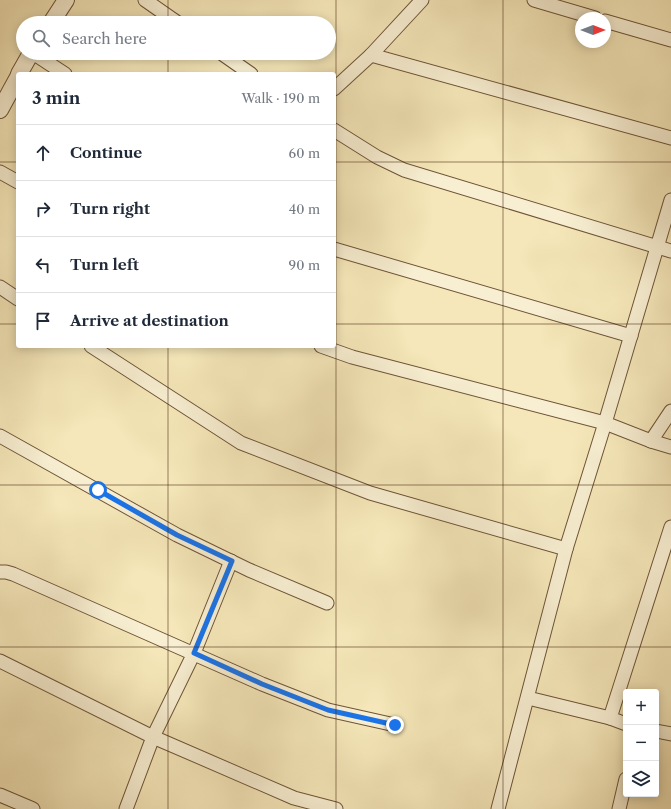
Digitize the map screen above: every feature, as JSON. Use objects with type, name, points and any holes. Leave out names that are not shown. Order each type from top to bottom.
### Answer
[{"type":"street","points":[[56,16],[66,0]]},
{"type":"street","points":[[145,0],[168,16]]},
{"type":"street","points":[[336,87],[371,55],[422,0]]},
{"type":"street","points":[[534,0],[575,12]]},
{"type":"street","points":[[611,23],[671,40]]},
{"type":"street","points":[[371,55],[671,138]]},
{"type":"street","points":[[21,72],[28,60]]},
{"type":"street","points":[[43,60],[61,72]]},
{"type":"street","points":[[231,60],[248,72]]},
{"type":"street","points":[[0,110],[16,81]]},
{"type":"street","points":[[336,131],[377,157],[404,170],[671,251]]},
{"type":"street","points":[[0,172],[16,181]]},
{"type":"street","points":[[498,809],[566,549],[671,200]]},
{"type":"street","points":[[336,250],[631,336]]},
{"type":"street","points":[[0,287],[16,298]]},
{"type":"street","points":[[94,348],[241,443],[370,493],[566,549]]},
{"type":"street","points":[[327,348],[352,357],[605,423],[671,447]]},
{"type":"street","points":[[651,441],[671,411]]},
{"type":"street","points":[[0,436],[177,535],[249,570],[327,602]]},
{"type":"street","points":[[610,718],[671,527]]},
{"type":"street","points":[[126,809],[153,737],[194,653],[232,561]]},
{"type":"street","points":[[0,572],[13,574],[262,684],[328,710],[395,725]]},
{"type":"street","points":[[0,661],[153,737],[294,798],[336,809]]},
{"type":"street","points":[[528,698],[610,718],[623,723]]},
{"type":"street","points":[[659,732],[671,734]]},
{"type":"street","points":[[619,809],[623,792]]},
{"type":"street","points":[[0,795],[33,809]]},
{"type":"route","points":[[98,490],[177,535],[232,561],[194,653],[262,684],[328,710],[395,725]]}]
